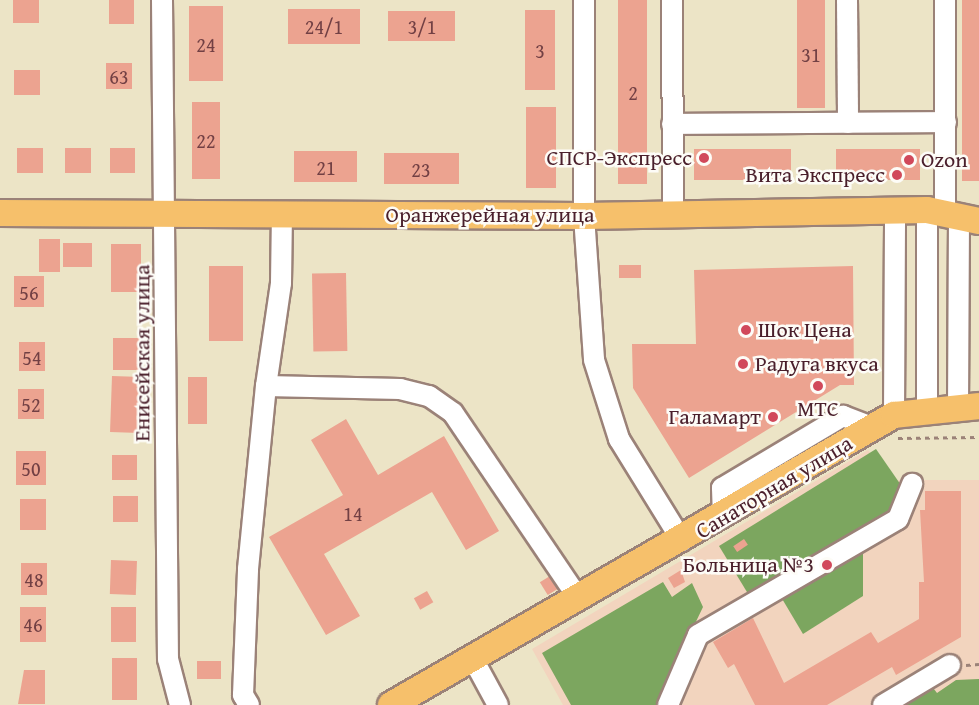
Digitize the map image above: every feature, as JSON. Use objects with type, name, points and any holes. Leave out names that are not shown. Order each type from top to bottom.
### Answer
[{"type":"main road","name":"Оранжерейная улица","points":[[0,213],[165,212],[584,216],[895,210],[953,215]]},
{"type":"main road","name":"Санаторная улица","points":[[391,705],[682,541],[883,422],[927,412],[969,407]]},
{"type":"street","name":"Енисейская улица","points":[[162,0],[168,659],[180,705]]},
{"type":"street","points":[[584,0],[584,216],[594,360],[619,439],[682,541]]},
{"type":"street","points":[[672,0],[673,214]]},
{"type":"street","points":[[847,0],[848,123]]},
{"type":"street","points":[[945,0],[946,122],[969,407]]},
{"type":"street","points":[[672,124],[946,122]]},
{"type":"street","points":[[883,422],[895,210]]},
{"type":"street","points":[[249,705],[243,695],[248,569],[266,386],[281,283],[282,213]]},
{"type":"street","points":[[927,412],[953,215]]},
{"type":"street","points":[[266,386],[400,389],[429,396],[453,413],[579,599]]},
{"type":"street","points":[[668,705],[698,635],[898,519],[912,484]]},
{"type":"street","points":[[473,659],[498,705]]},
{"type":"street","points":[[883,705],[950,665]]},
{"type":"path","points":[[883,422],[888,438],[979,437]]},
{"type":"shaded area","name":"Больница №3","points":[[868,450],[891,480],[979,480],[979,705],[563,705],[532,649]]},
{"type":"green space","points":[[876,449],[903,488],[883,520],[750,597],[719,546]]},
{"type":"green space","points":[[863,549],[863,596],[803,634],[781,597]]},
{"type":"green space","points":[[663,582],[672,597],[692,583],[703,607],[656,705],[571,705],[542,653]]},
{"type":"green space","points":[[979,679],[979,705],[893,705],[930,684],[937,693],[956,680]]},
{"type":"building","points":[[13,0],[39,0],[39,23],[13,23]]},
{"type":"building","points":[[109,0],[134,0],[134,24],[109,24]]},
{"type":"building","points":[[618,0],[647,0],[647,184],[618,184]]},
{"type":"building","points":[[797,0],[825,0],[825,108],[797,108]]},
{"type":"building","points":[[962,0],[979,0],[979,181],[962,181]]},
{"type":"building","points":[[189,6],[223,6],[223,81],[189,81]]},
{"type":"building","points":[[288,9],[360,9],[360,44],[288,44]]},
{"type":"building","points":[[525,10],[555,10],[555,90],[525,90]]},
{"type":"building","points":[[388,11],[455,11],[455,41],[388,41]]},
{"type":"building","points":[[106,63],[132,63],[132,89],[106,89]]},
{"type":"building","points":[[14,70],[40,70],[40,95],[14,95]]},
{"type":"building","points":[[192,102],[220,102],[220,179],[192,179]]},
{"type":"building","points":[[526,107],[556,107],[556,188],[526,188]]},
{"type":"building","points":[[17,148],[43,148],[43,173],[17,173]]},
{"type":"building","points":[[65,148],[91,148],[91,173],[65,173]]},
{"type":"building","points":[[110,148],[135,148],[135,173],[110,173]]},
{"type":"building","points":[[694,149],[791,149],[791,180],[694,180]]},
{"type":"building","points":[[836,149],[920,149],[920,180],[836,180]]},
{"type":"building","points":[[294,151],[357,151],[357,182],[294,182]]},
{"type":"building","points":[[384,153],[459,153],[459,184],[384,184]]},
{"type":"building","points":[[39,239],[60,239],[60,272],[39,272]]},
{"type":"building","points":[[63,243],[92,243],[92,267],[63,267]]},
{"type":"building","points":[[111,244],[141,244],[141,292],[111,292]]},
{"type":"building","points":[[619,265],[641,265],[641,278],[619,278]]},
{"type":"building","points":[[209,266],[243,266],[243,341],[209,341]]},
{"type":"building","name":"Радуга вкуса","points":[[853,266],[854,385],[840,385],[689,478],[633,388],[632,344],[696,344],[694,270]]},
{"type":"building","points":[[346,273],[347,351],[313,352],[312,274]]},
{"type":"building","points":[[14,276],[44,276],[44,307],[14,307]]},
{"type":"building","points":[[113,338],[142,338],[142,370],[113,370]]},
{"type":"building","points":[[19,342],[45,342],[45,371],[19,371]]},
{"type":"building","points":[[112,376],[142,377],[140,433],[110,432]]},
{"type":"building","points":[[188,377],[207,377],[207,424],[188,424]]},
{"type":"building","points":[[18,389],[44,389],[44,419],[18,419]]},
{"type":"building","points":[[346,419],[378,475],[444,436],[499,531],[466,550],[432,492],[324,554],[360,616],[326,635],[269,537],[343,495],[311,440]]},
{"type":"building","points":[[16,451],[46,451],[46,485],[16,485]]},
{"type":"building","points":[[112,455],[137,455],[137,480],[112,480]]},
{"type":"building","points":[[925,491],[961,491],[961,637],[896,675],[892,667],[827,705],[755,705],[734,664],[728,668],[713,642],[753,618],[784,683],[871,632],[878,643],[919,619],[919,582],[924,582],[920,510],[925,510]]},
{"type":"building","points":[[113,496],[138,496],[138,522],[113,522]]},
{"type":"building","points":[[20,499],[46,499],[46,530],[20,530]]},
{"type":"building","points":[[744,539],[748,545],[737,552],[733,546]]},
{"type":"building","points":[[111,560],[137,561],[136,595],[110,594]]},
{"type":"building","points":[[21,563],[47,563],[47,595],[21,595]]},
{"type":"building","points":[[681,570],[685,582],[674,588],[668,578]]},
{"type":"building","points":[[550,576],[558,589],[548,595],[540,582]]},
{"type":"building","points":[[427,591],[433,602],[420,610],[414,598]]},
{"type":"building","points":[[20,607],[46,607],[46,642],[20,642]]},
{"type":"building","points":[[111,607],[136,607],[136,642],[111,642]]},
{"type":"building","points":[[112,658],[137,658],[137,700],[112,700]]},
{"type":"building","points":[[197,661],[221,661],[221,679],[197,679]]},
{"type":"building","points":[[24,670],[45,670],[45,704],[18,704]]},
{"type":"place","name":"СПСР-Экспресс","points":[[704,158]]},
{"type":"place","name":"Ozon","points":[[909,160]]},
{"type":"place","name":"Вита Экспресс","points":[[897,175]]},
{"type":"place","name":"Шок Цена","points":[[746,330]]},
{"type":"place","name":"Радуга вкуса","points":[[743,364]]},
{"type":"place","name":"МТС","points":[[818,386]]},
{"type":"place","name":"Галамарт","points":[[773,417]]},
{"type":"place","name":"Больница №3","points":[[827,565]]}]
